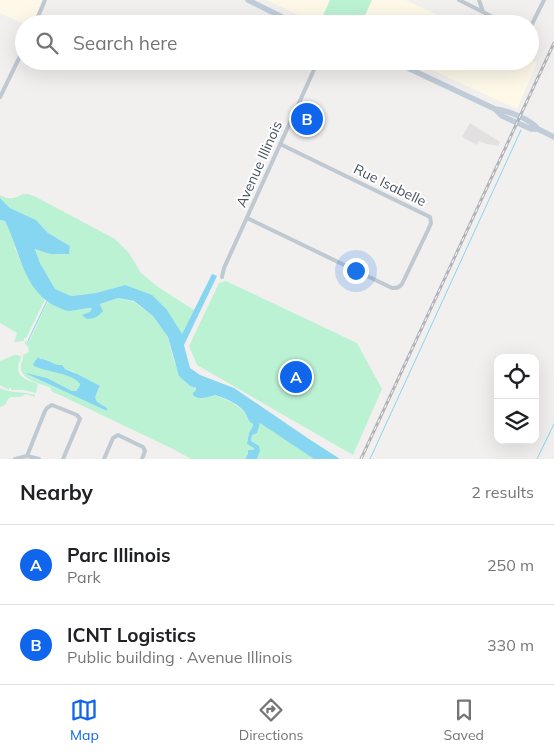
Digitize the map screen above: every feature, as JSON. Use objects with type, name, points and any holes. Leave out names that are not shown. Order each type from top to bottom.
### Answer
[{"type":"main road","points":[[248,0],[279,15]]},
{"type":"main road","points":[[411,70],[495,109],[505,110],[534,124],[538,129],[554,137]]},
{"type":"street","points":[[38,15],[45,0]]},
{"type":"street","points":[[459,0],[489,15]]},
{"type":"street","points":[[480,0],[483,12]]},
{"type":"street","points":[[536,15],[544,0]]},
{"type":"street","points":[[0,97],[15,66]]},
{"type":"street","name":"Avenue Illinois","points":[[222,277],[224,268],[259,188],[314,70]]},
{"type":"street","name":"Rue Isabelle","points":[[247,218],[392,288],[400,287],[402,284],[431,223],[430,217],[280,144]]},
{"type":"street","points":[[26,456],[45,411],[52,405],[77,415],[80,419],[63,459]]},
{"type":"street","points":[[104,459],[113,438],[118,435],[143,446],[145,451],[142,459]]},
{"type":"street","points":[[15,459],[26,456],[39,459]]},
{"type":"shaded area","points":[[0,0],[43,0],[36,15],[15,15],[15,20],[0,13]]},
{"type":"shaded area","points":[[266,0],[406,0],[437,15],[299,15]]},
{"type":"shaded area","points":[[432,70],[534,70],[517,109]]},
{"type":"shaded area","points":[[470,123],[500,142],[498,146],[479,141],[477,145],[462,137]]},
{"type":"green space","points":[[330,0],[372,0],[365,15],[323,15]]},
{"type":"green space","points":[[23,194],[36,197],[115,239],[129,253],[141,273],[158,287],[194,310],[182,334],[125,285],[96,293],[71,296],[55,289],[40,263],[35,248],[50,254],[69,254],[70,246],[48,233],[36,220],[10,208],[0,198],[0,195],[12,198]]},
{"type":"green space","points":[[0,220],[5,221],[8,227],[28,278],[45,300],[24,341],[14,342],[17,333],[0,323]]},
{"type":"green space","points":[[226,281],[357,343],[382,389],[353,455],[197,365],[189,346],[219,283]]},
{"type":"green space","points":[[118,298],[134,302],[153,316],[168,337],[174,361],[185,382],[195,388],[201,399],[215,395],[233,403],[245,412],[249,421],[253,424],[247,444],[254,447],[254,450],[245,459],[191,459],[54,393],[51,388],[25,376],[21,367],[23,355],[29,352],[24,342],[30,340],[48,302],[68,311],[92,308],[87,319],[100,304]],"holes":[[[45,359],[72,371],[100,388],[95,398],[107,408],[107,411],[27,374],[47,378],[72,391],[76,391],[80,384],[77,380],[36,360]]]},
{"type":"green space","points":[[14,355],[21,356],[18,369],[21,375],[38,384],[36,393],[24,390],[11,390],[11,388],[9,390],[0,385],[0,361]]},
{"type":"green space","points":[[0,388],[35,395],[35,397],[26,394],[20,397],[11,397],[5,405],[0,407]]},
{"type":"green space","points":[[259,423],[262,423],[314,459],[257,459],[260,451],[251,442],[252,435],[257,430]]},
{"type":"water","points":[[0,198],[10,208],[36,220],[48,233],[70,246],[69,254],[50,254],[35,249],[40,263],[55,289],[71,296],[96,293],[125,285],[152,295],[167,310],[182,334],[212,274],[217,276],[184,345],[190,368],[200,375],[234,388],[340,459],[314,459],[260,423],[257,433],[252,435],[251,441],[259,446],[260,451],[257,459],[245,459],[248,450],[254,450],[254,448],[247,444],[253,424],[244,411],[231,401],[215,395],[201,398],[193,395],[196,388],[190,386],[179,376],[168,337],[153,316],[134,301],[118,298],[100,304],[103,311],[96,317],[87,319],[82,315],[90,312],[92,308],[68,311],[53,305],[43,297],[28,278],[5,221],[0,220]]},
{"type":"water","points":[[38,357],[62,365],[65,369],[100,386],[95,397],[99,403],[107,408],[107,411],[27,374],[47,378],[72,391],[76,391],[79,387],[80,384],[72,377],[34,366],[33,364]]},
{"type":"waterway","points":[[370,459],[521,130]]},
{"type":"waterway","points":[[28,341],[47,301]]},
{"type":"waterway","points":[[537,459],[554,424]]},
{"type":"railway","points":[[361,459],[554,43]]},
{"type":"place","name":"ICNT Logistics","points":[[307,119]]},
{"type":"place","name":"Parc Illinois","points":[[296,377]]}]
